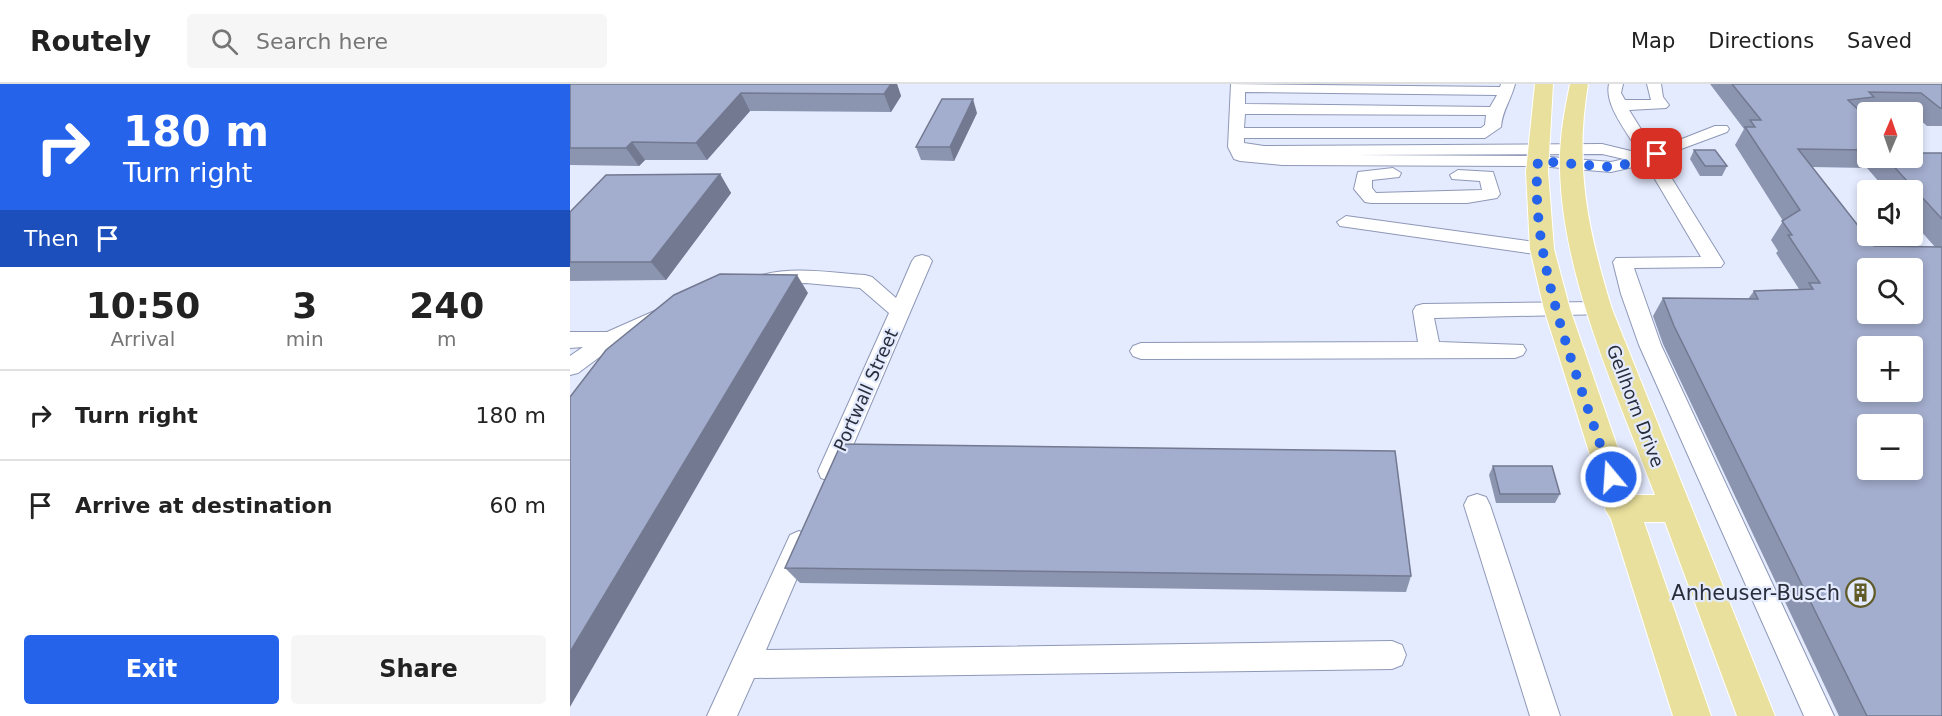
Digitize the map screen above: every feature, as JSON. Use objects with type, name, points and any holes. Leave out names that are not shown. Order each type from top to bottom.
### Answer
[{"type":"main road","points":[[1544,84],[1538,156],[1542,249],[1557,309],[1621,508],[1692,716]]},
{"type":"main road","name":"Gellhorn Drive","points":[[1579,84],[1569,156],[1579,243],[1599,309],[1756,716]]},
{"type":"main road","points":[[1621,508],[1674,508]]},
{"type":"street","points":[[1617,95],[1661,105],[1656,97],[1654,84]]},
{"type":"street","points":[[1236,140],[1282,131],[1485,133],[1493,127],[1494,112],[1502,103],[1506,88],[1238,86],[1236,140],[1240,156],[1282,160],[1569,156],[1611,167],[1649,159],[1667,149],[1721,129]]},
{"type":"street","points":[[1617,95],[1649,159],[1714,263],[1623,262],[1631,294],[1650,345],[1819,716]]},
{"type":"street","points":[[1237,109],[1484,110],[1494,112]]},
{"type":"street","points":[[1391,157],[1486,176],[1491,194],[1467,198],[1371,198],[1363,189],[1364,176],[1391,157]]},
{"type":"street","points":[[1346,222],[1542,249]]},
{"type":"street","name":"Portwall Street","points":[[823,488],[922,261]]},
{"type":"street","points":[[750,282],[806,277],[865,282],[900,312]]},
{"type":"street","points":[[570,367],[610,339],[674,309]]},
{"type":"street","points":[[1430,350],[1423,311],[1599,309]]},
{"type":"street","points":[[570,340],[610,339]]},
{"type":"street","points":[[1141,351],[1515,351]]},
{"type":"street","points":[[1477,504],[1545,716]]},
{"type":"street","points":[[722,716],[808,520]]},
{"type":"street","points":[[746,663],[781,665],[1392,655]]},
{"type":"building","points":[[570,84],[891,84],[884,94],[741,93],[696,143],[632,142],[626,148],[570,148]]},
{"type":"building","name":"Anheuser-Busch","points":[[1732,84],[1942,84],[1942,108],[1921,93],[1869,92],[1874,97],[1848,100],[1857,109],[1857,150],[1798,149],[1857,224],[1857,246],[1942,247],[1942,716],[1867,716],[1674,326],[1663,298],[1758,299],[1754,291],[1813,289],[1809,283],[1820,283],[1788,235],[1792,235],[1782,221],[1800,210],[1745,127],[1755,127],[1750,120],[1761,120]]},
{"type":"building","points":[[942,99],[973,99],[950,147],[916,147]]},
{"type":"building","points":[[1694,150],[1715,150],[1727,166],[1705,166]]},
{"type":"building","points":[[1923,153],[1942,153],[1942,219],[1923,198],[1923,180],[1906,180],[1895,168],[1923,168]]},
{"type":"building","points":[[720,174],[651,262],[570,262],[570,212],[606,175]]},
{"type":"building","points":[[720,274],[797,275],[570,652],[570,397],[606,350],[674,295]]},
{"type":"building","points":[[841,444],[1395,451],[1411,576],[785,568]]},
{"type":"building","points":[[1493,466],[1552,466],[1560,494],[1500,494]]},
{"type":"place","name":"Anheuser-Busch","points":[[1861,593]]},
{"type":"route","points":[[1611,477],[1557,309],[1542,249],[1538,161],[1611,167],[1653,159],[1657,154]]}]
